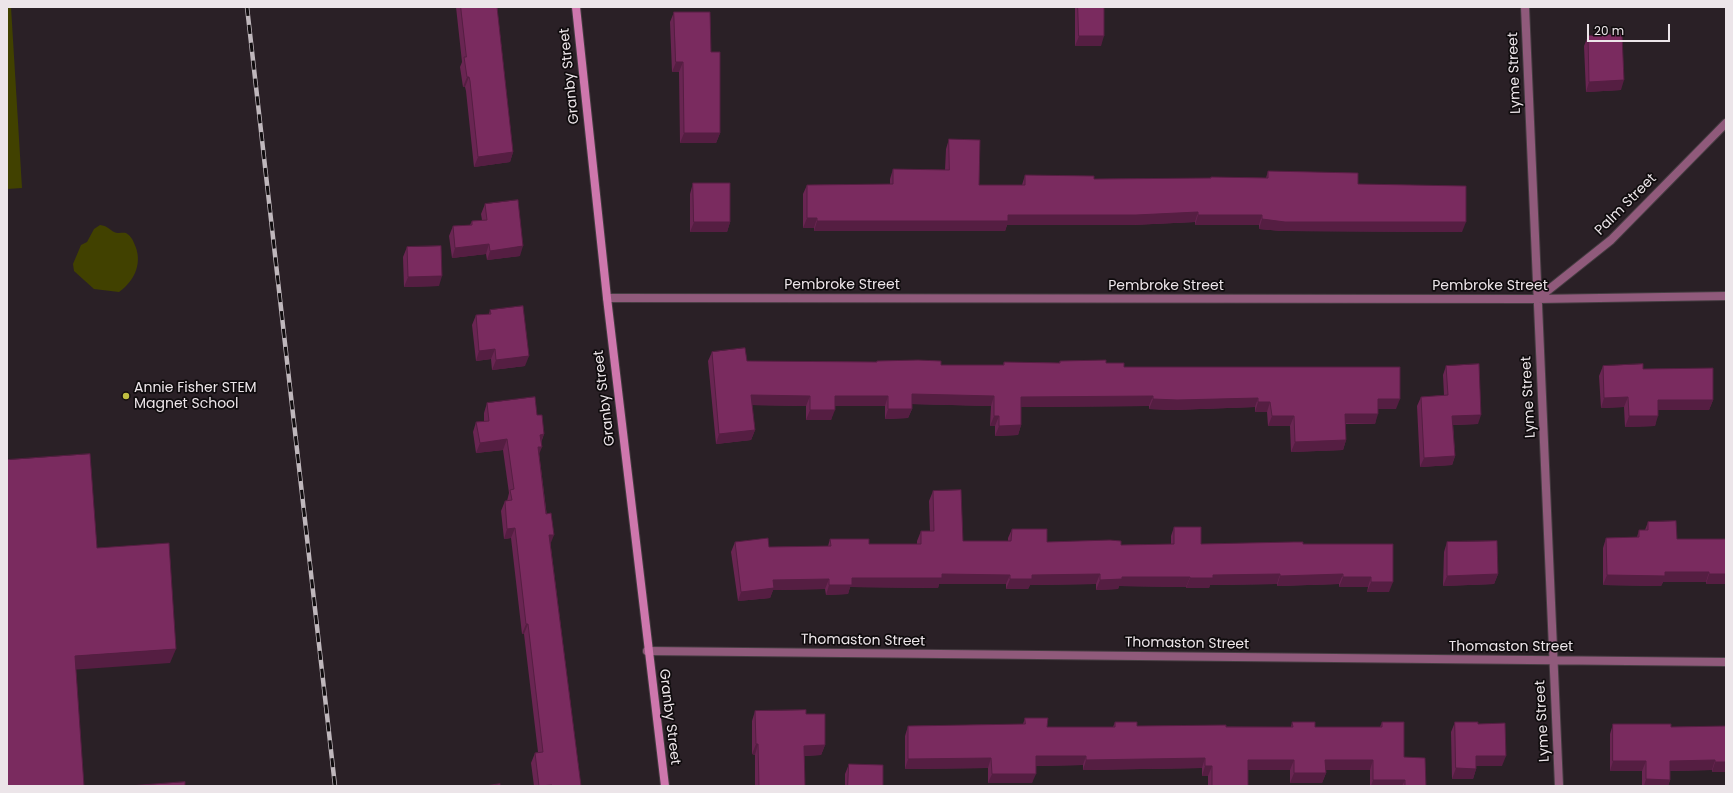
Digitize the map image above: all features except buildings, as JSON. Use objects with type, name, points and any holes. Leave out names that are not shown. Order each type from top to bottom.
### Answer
[{"type":"main road","name":"Granby Street","points":[[576,7],[607,298],[647,651],[664,786]]},
{"type":"street","name":"Lyme Street","points":[[1525,7],[1559,786]]},
{"type":"street","name":"Palm Street","points":[[1537,299],[1611,240],[1726,123]]},
{"type":"street","name":"Pembroke Street","points":[[607,298],[1537,299],[1726,296]]},
{"type":"street","name":"Thomaston Street","points":[[647,651],[1726,662]]},
{"type":"shaded area","points":[[7,7],[11,7],[22,188],[7,189]]},
{"type":"shaded area","points":[[100,225],[116,233],[125,233],[130,236],[137,250],[138,263],[134,276],[119,292],[94,289],[74,271],[73,264],[81,245],[87,242],[94,229]]},
{"type":"railway","points":[[247,7],[335,786]]},
{"type":"place","name":"Annie Fisher STEM Magnet School","points":[[126,396]]}]
